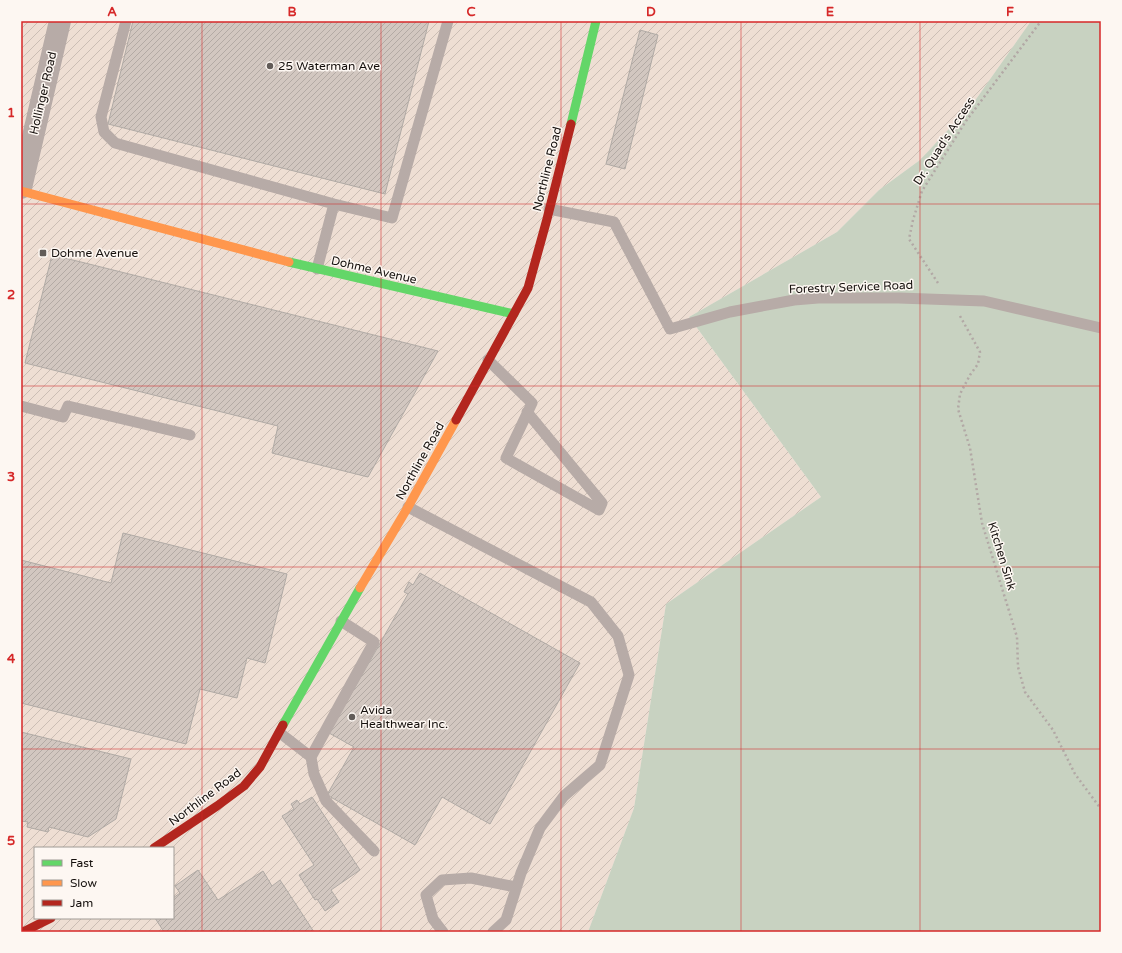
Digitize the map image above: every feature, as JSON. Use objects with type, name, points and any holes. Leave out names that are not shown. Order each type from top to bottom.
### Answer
[{"type":"street","name":"Hollinger Road","points":[[21,189],[60,21]]},
{"type":"street","name":"Northline Road","points":[[155,847],[244,786],[260,767],[341,621],[408,507],[528,288],[596,21]]},
{"type":"street","name":"Dohme Avenue","points":[[21,189],[317,269],[514,314]]},
{"type":"street","points":[[23,932],[49,919]]},
{"type":"lane","points":[[126,21],[101,117],[104,132],[115,143],[334,204],[392,218],[448,21]]},
{"type":"lane","points":[[317,269],[334,204]]},
{"type":"lane","name":"Forestry Service Road","points":[[549,209],[614,222],[670,329],[730,312],[794,300],[834,298],[984,301],[1101,328]]},
{"type":"lane","points":[[488,360],[532,403],[527,412],[506,458],[599,510],[602,503],[527,412]]},
{"type":"lane","points":[[21,406],[63,416],[68,406],[190,435]]},
{"type":"lane","points":[[408,507],[591,602],[618,636],[629,675],[600,765],[564,796],[540,828],[516,887],[506,920],[493,932]]},
{"type":"lane","points":[[341,621],[374,642],[311,757],[314,774],[326,801],[374,851]]},
{"type":"lane","points":[[280,733],[311,757]]},
{"type":"lane","points":[[443,932],[433,919],[426,895],[442,880],[471,878],[516,887]]},
{"type":"path","name":"Dr. Quad's Access","points":[[950,300],[909,239],[922,191],[966,121],[1041,21]]},
{"type":"path","name":"Kitchen Sink","points":[[950,300],[980,352],[978,364],[970,375],[960,394],[958,409],[970,448],[982,523],[1017,637],[1018,667],[1025,692],[1053,730],[1075,774],[1101,809]]},
{"type":"shaded area","points":[[21,21],[1031,21],[974,102],[920,160],[879,190],[837,232],[689,317],[821,497],[666,604],[634,808],[588,932],[21,932]]},
{"type":"green space","points":[[1031,21],[1101,21],[1101,932],[588,932],[634,808],[666,604],[821,497],[689,317],[837,232],[879,190],[920,160],[974,102]]},
{"type":"building","name":"25 Waterman Ave","points":[[133,21],[429,21],[385,194],[108,124]]},
{"type":"building","points":[[640,30],[658,35],[625,169],[606,164]]},
{"type":"building","points":[[52,255],[438,351],[368,477],[272,453],[278,426],[25,363]]},
{"type":"building","points":[[123,533],[287,574],[265,663],[247,658],[237,698],[200,689],[186,744],[21,703],[21,560],[111,583]]},
{"type":"building","points":[[420,573],[580,663],[490,824],[442,797],[415,845],[327,795],[354,747],[329,733],[408,594],[404,592],[409,582],[413,585]]},
{"type":"building","points":[[21,732],[131,759],[116,819],[88,837],[49,827],[48,832],[27,827],[28,822],[21,821]]},
{"type":"building","points":[[312,797],[360,870],[331,890],[339,902],[325,911],[317,899],[315,900],[299,875],[314,865],[282,816],[294,809],[291,804],[297,800],[300,804]]},
{"type":"building","points":[[198,870],[218,900],[263,871],[272,886],[280,880],[314,932],[164,932],[156,919],[174,919],[174,897],[180,893],[175,886]]},
{"type":"traffic: fast","points":[[571,124],[596,21]]},
{"type":"traffic: fast","points":[[289,262],[514,314]]},
{"type":"traffic: fast","points":[[283,725],[360,588]]},
{"type":"traffic: slow","points":[[21,191],[289,262]]},
{"type":"traffic: slow","points":[[360,588],[408,507],[456,420]]},
{"type":"traffic: jam","points":[[456,420],[528,288],[571,124]]},
{"type":"traffic: jam","points":[[156,847],[244,786],[260,767],[283,725]]},
{"type":"traffic: jam","points":[[23,932],[49,919]]},
{"type":"place","name":"25 Waterman Ave","points":[[270,66]]},
{"type":"place","name":"Dohme Avenue","points":[[43,253]]},
{"type":"place","name":"Avida Healthwear Inc.","points":[[352,717]]}]
